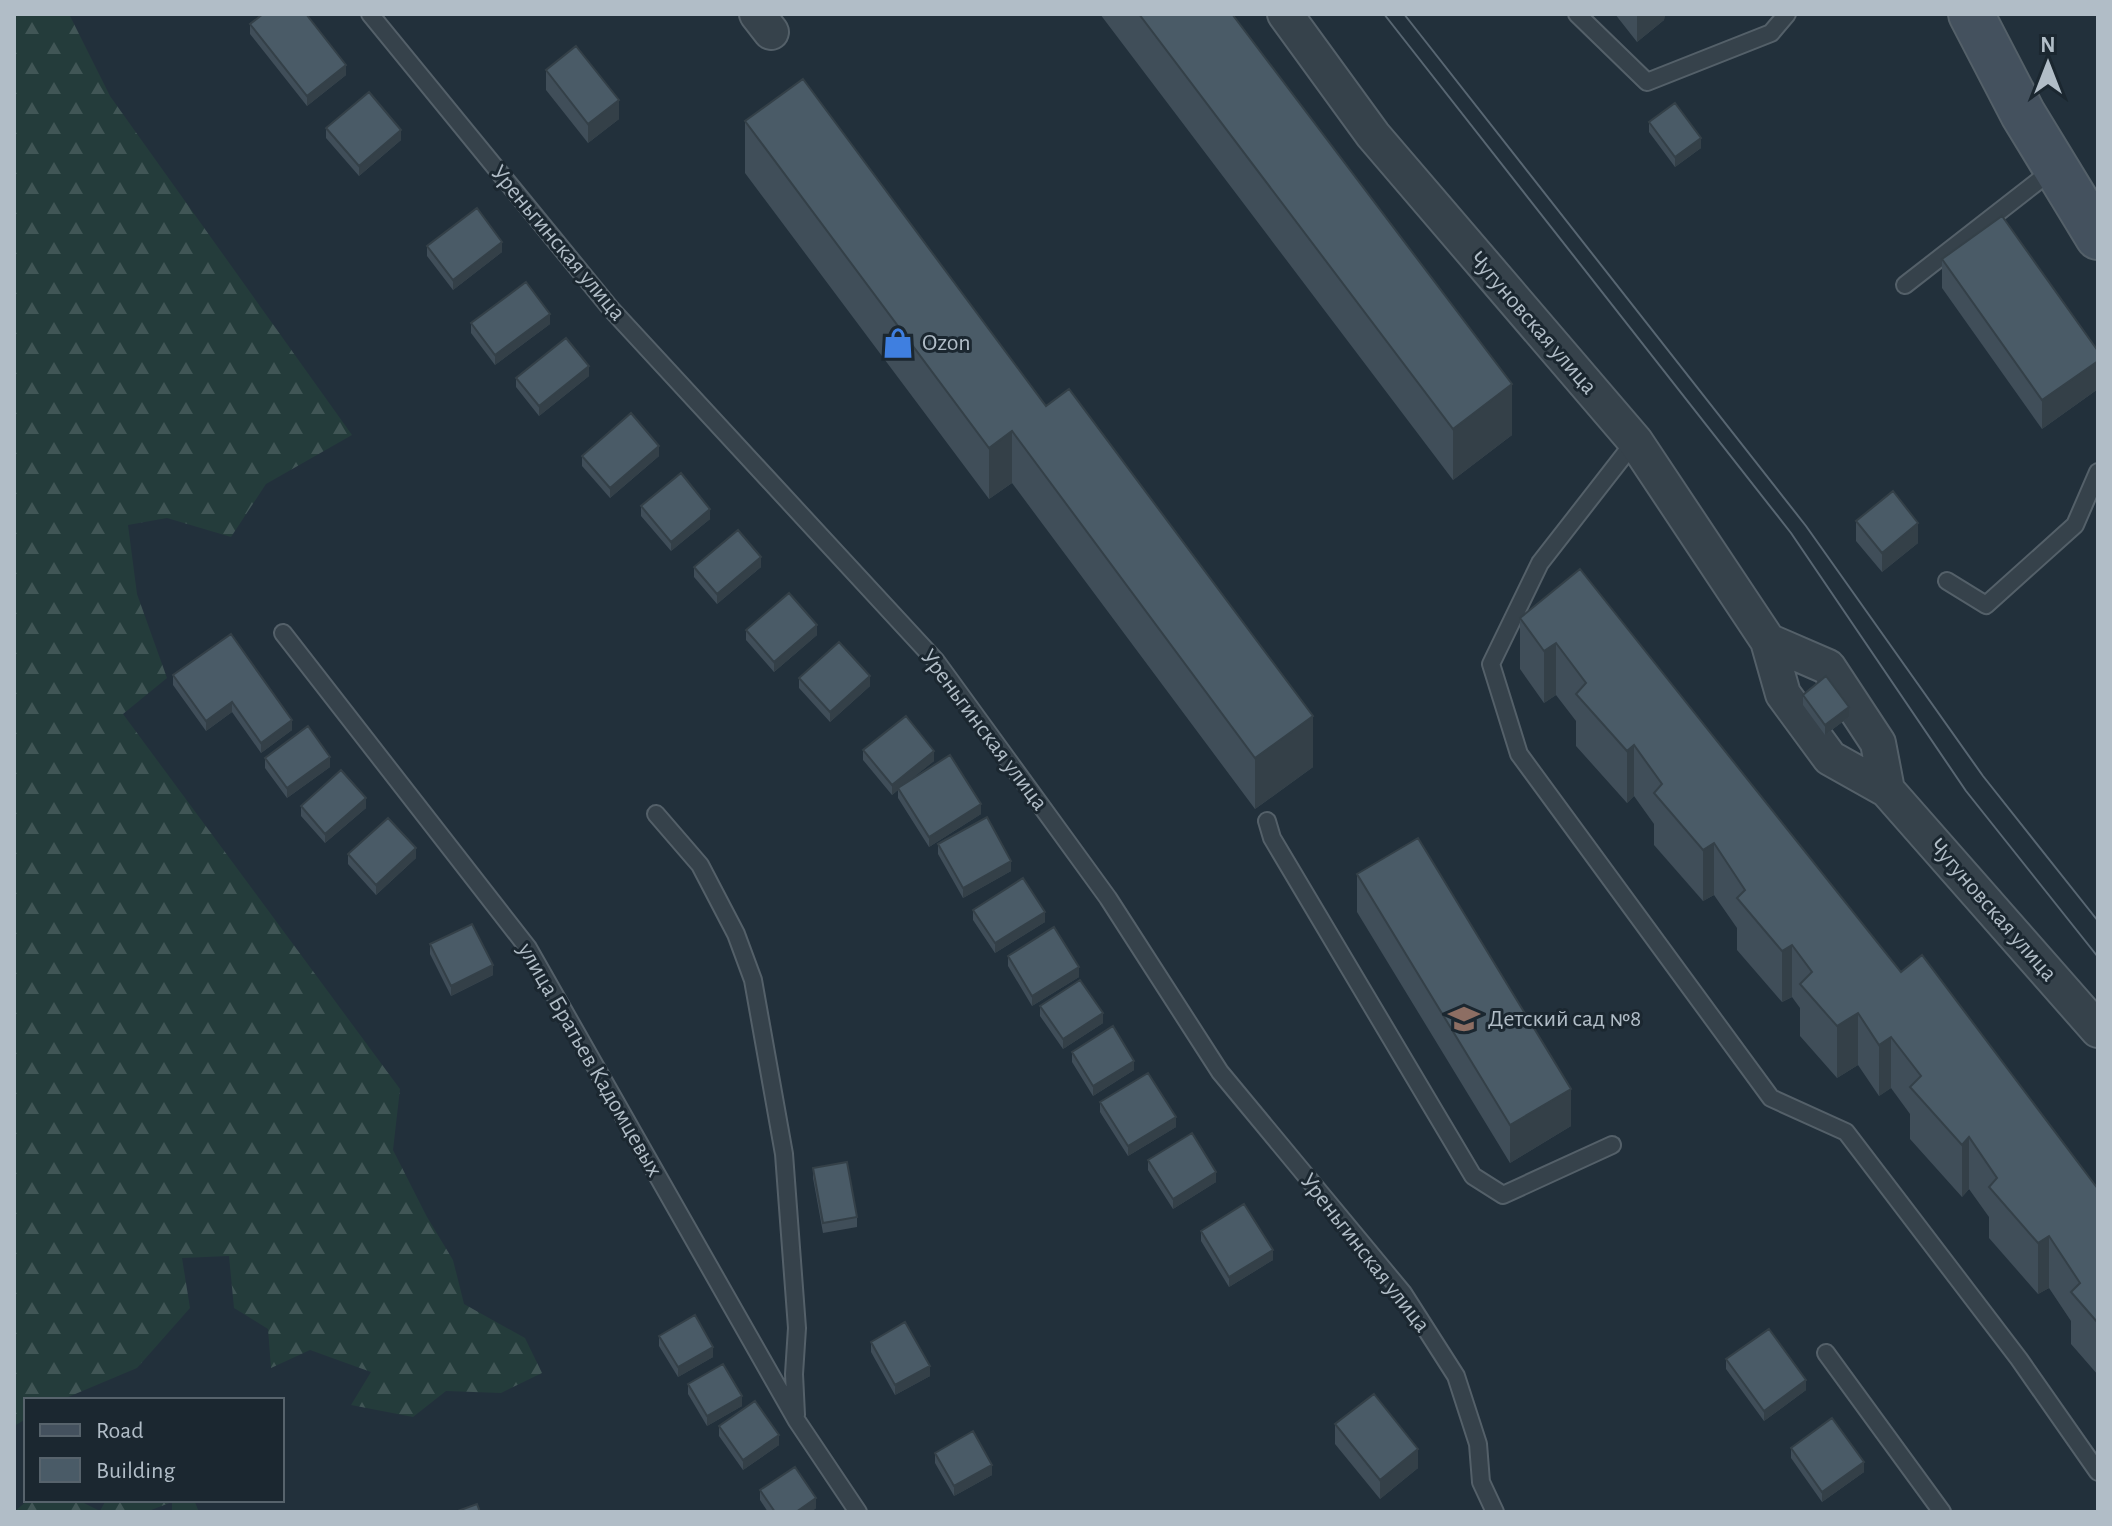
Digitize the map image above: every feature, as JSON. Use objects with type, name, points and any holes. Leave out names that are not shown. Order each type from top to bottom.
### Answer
[{"type":"main road","points":[[1971,14],[2023,114],[2098,237]]},
{"type":"street","name":"Чугуновская улица","points":[[1285,14],[1373,135],[1635,441],[1768,641],[1783,694],[1830,758],[1887,790],[2098,1030]]},
{"type":"street","points":[[1768,641],[1828,667],[1878,743],[1887,790]]},
{"type":"lane","name":"Уреньгинская улица","points":[[370,14],[611,309],[936,661],[1108,898],[1220,1072],[1403,1293],[1456,1376],[1478,1444],[1481,1482],[1495,1512]]},
{"type":"lane","points":[[1577,14],[1647,82],[1771,33],[1787,14]]},
{"type":"lane","points":[[1905,285],[2056,167]]},
{"type":"lane","points":[[1635,441],[1540,563],[1491,664],[1519,754],[1771,1098],[1846,1132],[2019,1359],[2098,1472]]},
{"type":"lane","points":[[1947,581],[1986,605],[2075,525],[2098,472]]},
{"type":"lane","name":"улица Братьев Кадомцевых","points":[[283,633],[528,948],[797,1421],[858,1512]]},
{"type":"lane","points":[[656,814],[700,865],[736,934],[753,980],[784,1154],[797,1328],[794,1374],[797,1421]]},
{"type":"lane","points":[[1267,821],[1272,838],[1473,1176],[1503,1195],[1612,1145]]},
{"type":"lane","points":[[1826,1353],[1942,1512]]},
{"type":"green space","points":[[14,14],[69,14],[110,96],[352,435],[266,484],[231,537],[167,518],[128,525],[137,594],[167,678],[123,714],[400,1089],[393,1150],[453,1260],[464,1304],[525,1338],[542,1373],[501,1393],[446,1391],[413,1417],[351,1405],[371,1372],[310,1350],[271,1368],[268,1329],[234,1308],[229,1256],[182,1258],[190,1308],[137,1368],[66,1398],[24,1398],[24,1420],[14,1426]]},
{"type":"green space","points":[[26,1502],[82,1502],[100,1511],[105,1502],[172,1502],[146,1512],[14,1512]]},
{"type":"green space","points":[[172,1502],[195,1502],[199,1512],[172,1512]]},
{"type":"building","points":[[263,14],[306,14],[346,65],[307,96],[250,24]]},
{"type":"building","points":[[1139,14],[1232,14],[1512,384],[1453,429]]},
{"type":"building","points":[[576,46],[619,100],[588,124],[546,70]]},
{"type":"building","points":[[803,79],[1046,406],[1069,389],[1313,716],[1255,758],[1012,431],[989,448],[745,121]]},
{"type":"building","points":[[369,92],[401,130],[359,166],[326,128]]},
{"type":"building","points":[[1675,103],[1701,138],[1675,157],[1649,122]]},
{"type":"building","points":[[477,208],[502,242],[453,280],[427,246]]},
{"type":"building","points":[[2002,216],[2098,351],[2098,361],[2042,400],[1942,259]]},
{"type":"building","points":[[526,282],[550,314],[495,355],[471,323]]},
{"type":"building","points":[[566,338],[589,366],[539,406],[516,378]]},
{"type":"building","points":[[631,413],[659,446],[610,488],[582,456]]},
{"type":"building","points":[[681,473],[710,509],[671,542],[641,506]]},
{"type":"building","points":[[1893,491],[1918,523],[1882,553],[1856,521]]},
{"type":"building","points":[[738,530],[761,557],[717,594],[694,567]]},
{"type":"building","points":[[1580,569],[1901,972],[1922,955],[2098,1189],[2098,1323],[2071,1292],[2080,1283],[2049,1236],[2038,1243],[1989,1187],[1997,1178],[1969,1137],[1962,1145],[1910,1087],[1921,1076],[1891,1037],[1879,1045],[1858,1013],[1837,1026],[1800,984],[1812,972],[1792,945],[1782,951],[1737,898],[1745,890],[1714,843],[1703,850],[1654,793],[1662,784],[1634,745],[1627,751],[1576,694],[1586,683],[1556,643],[1544,651],[1520,618]]},
{"type":"building","points":[[789,593],[817,625],[774,662],[746,630]]},
{"type":"building","points":[[231,634],[292,720],[261,743],[232,702],[206,721],[173,675]]},
{"type":"building","points":[[839,642],[870,676],[830,712],[799,678]]},
{"type":"building","points":[[1826,676],[1849,707],[1825,725],[1803,695]]},
{"type":"building","points":[[906,716],[934,751],[892,785],[863,750]]},
{"type":"building","points":[[308,726],[330,757],[287,788],[265,758]]},
{"type":"building","points":[[950,755],[981,804],[929,837],[898,788]]},
{"type":"building","points":[[341,770],[366,798],[325,834],[301,806]]},
{"type":"building","points":[[987,817],[1011,861],[963,888],[938,844]]},
{"type":"building","points":[[388,818],[416,848],[376,885],[348,854]]},
{"type":"building","name":"Детский сад №8","points":[[1418,838],[1571,1089],[1510,1125],[1357,874]]},
{"type":"building","points":[[1023,878],[1045,912],[995,943],[973,910]]},
{"type":"building","points":[[472,924],[493,965],[451,986],[430,944]]},
{"type":"building","points":[[1054,927],[1079,967],[1032,996],[1008,956]]},
{"type":"building","points":[[1080,980],[1103,1013],[1063,1039],[1040,1006]]},
{"type":"building","points":[[1113,1026],[1134,1061],[1093,1086],[1072,1052]]},
{"type":"building","points":[[1148,1073],[1176,1117],[1128,1146],[1100,1102]]},
{"type":"building","points":[[1192,1133],[1216,1172],[1173,1199],[1148,1160]]},
{"type":"building","points":[[847,1162],[857,1217],[823,1223],[813,1168]]},
{"type":"building","points":[[1244,1204],[1273,1250],[1229,1277],[1201,1231]]},
{"type":"building","points":[[695,1315],[713,1347],[678,1367],[659,1336]]},
{"type":"building","points":[[905,1322],[930,1366],[895,1385],[871,1342]]},
{"type":"building","points":[[1769,1329],[1806,1380],[1764,1411],[1726,1359]]},
{"type":"building","points":[[723,1364],[742,1396],[707,1416],[688,1384]]},
{"type":"building","points":[[1374,1394],[1418,1449],[1380,1480],[1335,1424]]},
{"type":"building","points":[[755,1401],[779,1435],[743,1460],[719,1426]]},
{"type":"building","points":[[1832,1418],[1864,1462],[1822,1492],[1791,1448]]},
{"type":"building","points":[[973,1431],[992,1465],[954,1486],[935,1453]]},
{"type":"building","points":[[795,1467],[816,1498],[796,1512],[775,1512],[760,1490]]},
{"type":"building","points":[[477,1504],[480,1512],[455,1512]]},
{"type":"tram line","points":[[1384,14],[1791,533],[1966,791],[2098,957]]},
{"type":"tram line","points":[[1404,14],[1806,526],[1983,776],[2098,921]]},
{"type":"place","name":"Ozon","points":[[898,343]]},
{"type":"place","name":"Детский сад №8","points":[[1464,1019]]}]
